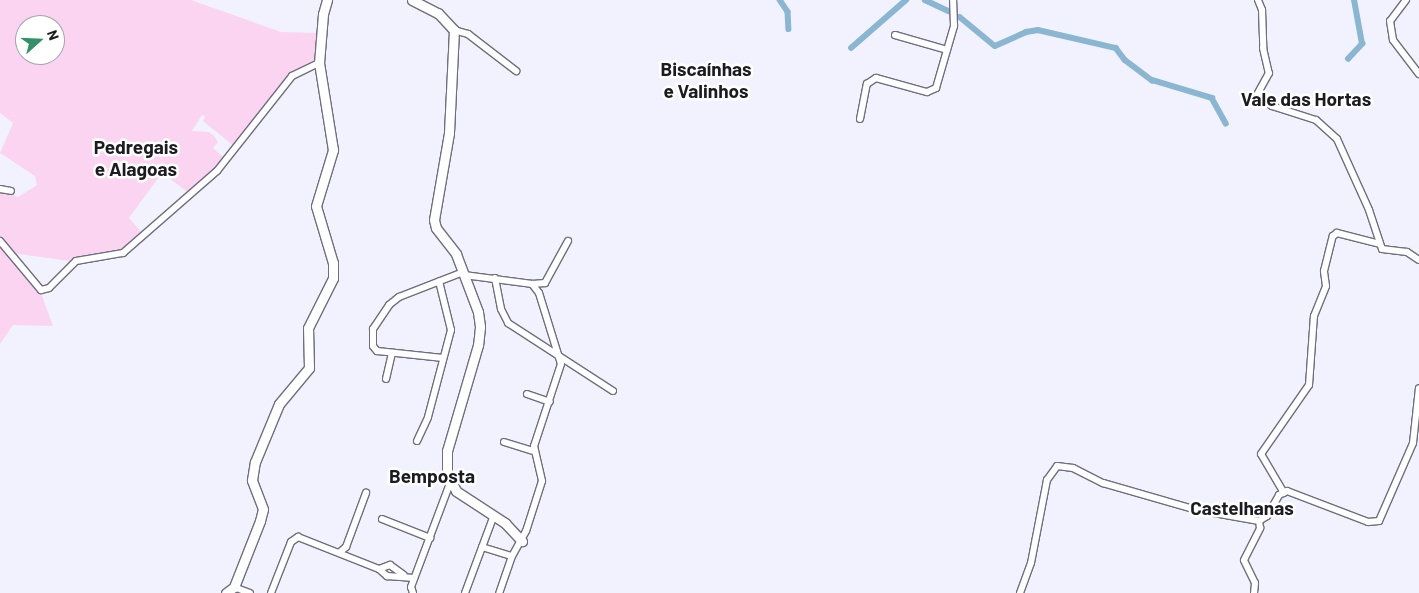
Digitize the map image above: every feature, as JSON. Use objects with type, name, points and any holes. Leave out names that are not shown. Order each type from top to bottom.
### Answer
[{"type":"street","points":[[226,593],[234,587],[263,508],[252,480],[255,462],[279,404],[309,368],[308,328],[333,278],[333,263],[316,215],[318,196],[333,150],[319,62],[323,14],[328,0]]},
{"type":"street","points":[[412,0],[438,13],[454,30],[468,34],[516,71]]},
{"type":"street","points":[[860,119],[870,81],[882,78],[920,91],[932,91],[936,88],[954,26],[953,0]]},
{"type":"street","points":[[1258,0],[1262,10],[1263,48],[1269,73],[1256,96],[1272,106],[1316,120],[1337,139],[1369,210],[1382,249],[1406,252],[1419,260]]},
{"type":"street","points":[[1406,0],[1390,21],[1393,40],[1419,74]]},
{"type":"street","points":[[413,593],[414,578],[450,483],[447,450],[480,336],[478,312],[464,273],[456,254],[436,228],[434,220],[452,108],[454,30]]},
{"type":"street","points":[[898,33],[947,50]]},
{"type":"street","points":[[0,242],[40,290],[49,288],[76,261],[123,253],[217,171],[292,76],[319,62]]},
{"type":"street","points":[[0,189],[11,191]]},
{"type":"street","points":[[1380,244],[1337,233],[1333,236],[1324,271],[1326,286],[1314,316],[1309,385],[1261,454],[1284,493],[1368,522],[1379,521],[1413,442],[1419,388]]},
{"type":"street","points":[[444,358],[377,351],[373,346],[373,329],[380,316],[399,297],[464,273],[532,284],[545,283],[568,241]]},
{"type":"street","points":[[495,278],[501,309],[508,324],[613,391]]},
{"type":"street","points":[[417,441],[428,417],[451,324],[439,281]]},
{"type":"street","points":[[499,593],[512,556],[522,541],[543,476],[533,451],[560,373],[560,356],[539,293],[532,284]]},
{"type":"street","points":[[386,379],[392,353]]},
{"type":"street","points":[[526,394],[550,402]]},
{"type":"street","points":[[504,442],[533,451]]},
{"type":"street","points":[[1020,593],[1031,563],[1047,480],[1057,466],[1066,467],[1103,484],[1259,521]]},
{"type":"street","points":[[450,483],[463,497],[506,523],[522,541]]},
{"type":"street","points":[[340,552],[346,547],[366,493]]},
{"type":"street","points":[[1254,593],[1255,583],[1244,560],[1260,528],[1259,521],[1284,493]]},
{"type":"street","points":[[465,593],[494,516]]},
{"type":"street","points":[[382,519],[430,538]]},
{"type":"street","points":[[271,593],[294,538],[304,538],[379,568],[390,565],[404,576],[414,578]]},
{"type":"street","points":[[482,546],[512,556]]},
{"type":"street","points":[[234,587],[250,593]]},
{"type":"shaded area","points":[[0,0],[191,0],[281,32],[318,33],[316,59],[293,71],[235,147],[203,121],[205,117],[202,115],[192,131],[209,132],[214,136],[218,142],[213,148],[224,158],[189,193],[162,173],[129,218],[143,234],[120,252],[70,261],[11,253],[0,238],[0,190],[18,197],[37,185],[35,176],[0,153],[13,123],[0,113]]},
{"type":"shaded area","points":[[0,244],[42,296],[53,326],[13,325],[0,344]]},
{"type":"waterway","points":[[780,0],[788,12],[789,29]]},
{"type":"waterway","points":[[851,48],[906,0]]},
{"type":"waterway","points":[[925,0],[949,11]]},
{"type":"waterway","points":[[1348,59],[1362,44],[1354,0]]},
{"type":"waterway","points":[[960,17],[995,46],[1026,32],[1038,30],[1116,48],[1125,60],[1152,80],[1212,98],[1226,123]]},
{"type":"district","name":"Biscaínhas e Valinhos","points":[[706,80]]},
{"type":"district","name":"Vale das Hortas","points":[[1306,99]]},
{"type":"district","name":"Pedregais e Alagoas","points":[[136,158]]},
{"type":"district","name":"Bemposta","points":[[432,476]]},
{"type":"district","name":"Castelhanas","points":[[1242,508]]}]
